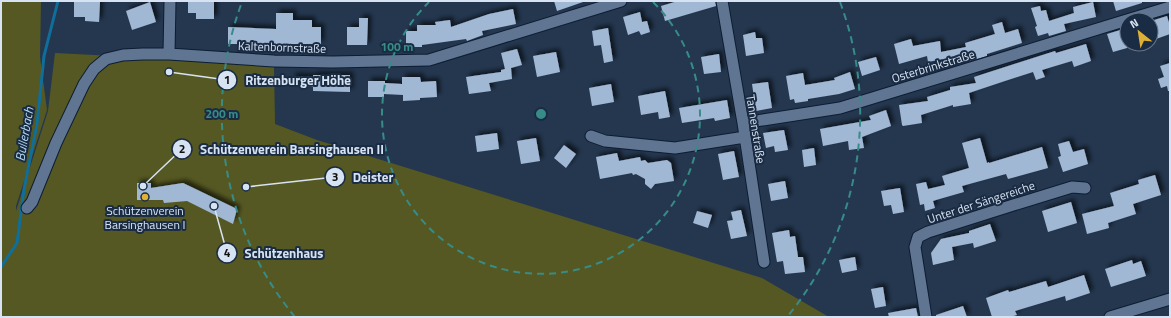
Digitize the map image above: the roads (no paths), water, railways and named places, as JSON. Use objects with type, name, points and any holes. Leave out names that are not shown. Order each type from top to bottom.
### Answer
[{"type":"street","points":[[169,54],[170,1]]},
{"type":"street","name":"Kaltenbornstraße","points":[[27,208],[32,202],[62,130],[84,84],[94,69],[106,59],[123,55],[169,54],[274,61],[333,62],[429,60],[621,1]]},
{"type":"street","name":"Tannenstraße","points":[[722,1],[743,123],[764,262]]},
{"type":"street","name":"Osterbrinkstraße","points":[[1153,12],[1170,7]]},
{"type":"street","name":"Osterbrinkstraße","points":[[743,123],[840,108],[1119,22]]},
{"type":"street","points":[[591,136],[605,141],[675,148],[745,137]]},
{"type":"street","name":"Unter der Sängereiche","points":[[926,317],[915,247],[918,237],[928,232],[1007,206],[1072,187],[1085,188]]},
{"type":"street","points":[[1110,317],[1170,299]]},
{"type":"waterway","name":"Bullerbach","points":[[1,267],[17,243],[24,189],[37,124],[44,56],[58,1]]},
{"type":"place","name":"Ritzenburger Höhe","points":[[169,72]]},
{"type":"place","name":"Schützenverein Barsinghausen II","points":[[143,186]]},
{"type":"place","name":"Deister","points":[[246,187]]},
{"type":"place","name":"Schützenverein Barsinghausen I","points":[[145,197]]},
{"type":"place","name":"Schützenhaus","points":[[214,206]]}]
